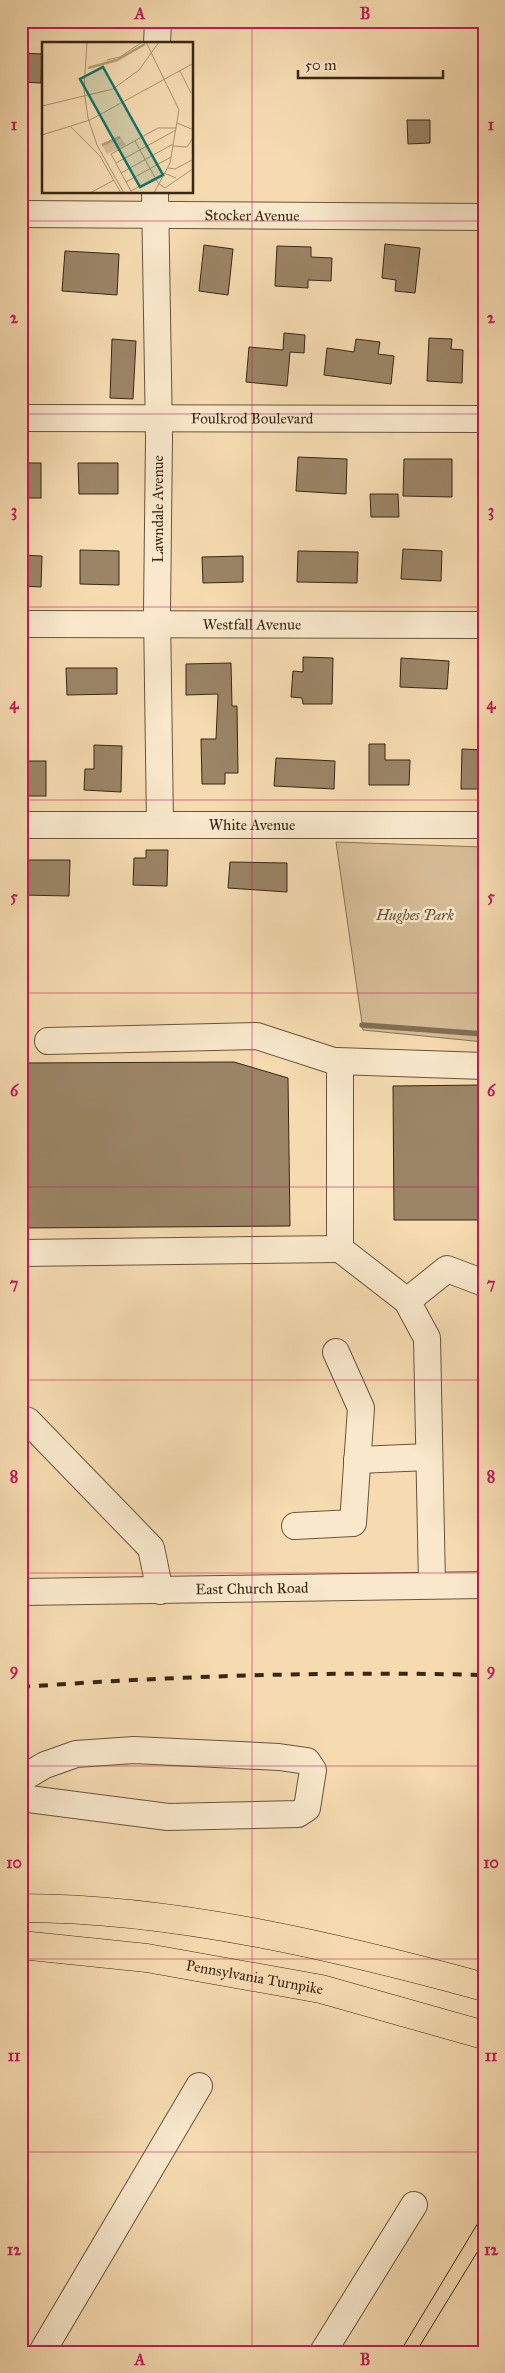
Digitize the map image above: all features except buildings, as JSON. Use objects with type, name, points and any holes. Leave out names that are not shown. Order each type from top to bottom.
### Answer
[{"type":"highway","points":[[21,1908],[125,1914],[214,1926],[406,1965],[484,1987]]},
{"type":"highway","name":"Pennsylvania Turnpike","points":[[21,1945],[147,1958],[322,1989],[484,2035]]},
{"type":"street","points":[[157,42],[158,21]]},
{"type":"street","name":"Stocker Avenue","points":[[21,214],[155,204],[484,217]]},
{"type":"street","name":"Lawndale Avenue","points":[[155,204],[160,825]]},
{"type":"street","name":"Foulkrod Boulevard","points":[[21,418],[484,419]]},
{"type":"street","name":"Westfall Avenue","points":[[21,624],[484,625]]},
{"type":"street","name":"White Avenue","points":[[21,825],[484,825]]},
{"type":"street","points":[[48,1042],[257,1036],[337,1062],[484,1066]]},
{"type":"street","points":[[337,1062],[340,1063],[340,1249]]},
{"type":"street","points":[[21,1252],[340,1249],[407,1301],[427,1338],[432,1585]]},
{"type":"street","points":[[407,1301],[447,1269],[484,1283]]},
{"type":"street","points":[[295,1526],[352,1523],[361,1408],[336,1352]]},
{"type":"street","points":[[21,1418],[28,1421],[151,1548],[160,1591]]},
{"type":"street","points":[[357,1460],[429,1457]]},
{"type":"street","name":"East Church Road","points":[[21,1592],[484,1585]]},
{"type":"street","points":[[21,1780],[45,1765],[76,1754],[134,1750],[279,1756],[307,1762],[313,1770],[307,1808],[298,1814],[168,1817],[21,1798]]},
{"type":"street","points":[[42,2352],[199,2086]]},
{"type":"street","points":[[323,2352],[414,2205]]},
{"type":"green space","name":"Hughes Park","points":[[336,842],[484,847],[484,1042],[363,1030]]},
{"type":"waterway","points":[[362,1025],[484,1034]]},
{"type":"tram line","points":[[400,2352],[484,2213]]},
{"type":"tram line","points":[[416,2352],[484,2241]]},
{"type":"railway","points":[[21,1687],[252,1675],[484,1675]]}]
